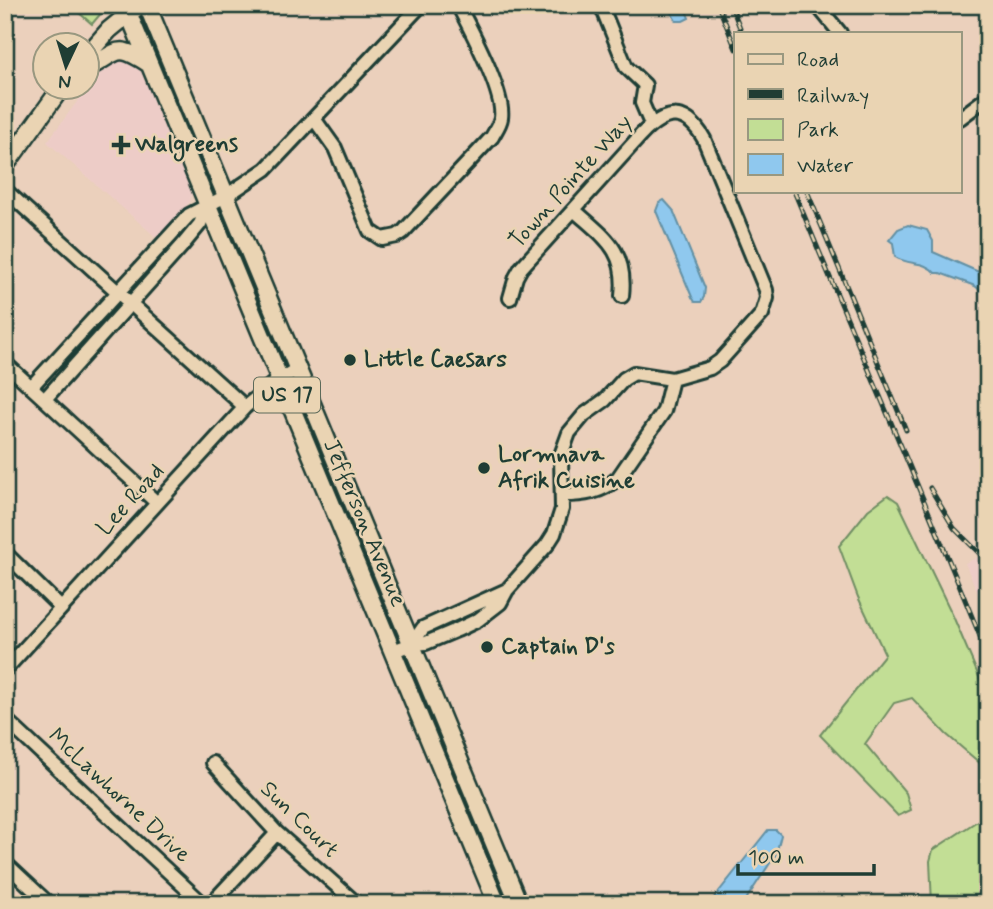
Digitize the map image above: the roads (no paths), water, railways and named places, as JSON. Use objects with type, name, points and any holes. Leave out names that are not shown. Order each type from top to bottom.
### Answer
[{"type":"main road","name":"Jefferson Avenue","points":[[148,5],[519,904]]},
{"type":"main road","name":"Jefferson Avenue","points":[[131,8],[149,64],[497,904]]},
{"type":"main road","points":[[102,38],[131,8]]},
{"type":"main road","points":[[102,60],[120,50],[128,51],[149,64]]},
{"type":"main road","points":[[5,166],[51,102]]},
{"type":"street","points":[[31,387],[189,215],[226,196],[266,169],[421,5]]},
{"type":"street","points":[[315,120],[340,159],[370,231],[382,239],[403,232],[492,137],[501,119],[501,108],[493,82],[458,5]]},
{"type":"street","points":[[601,5],[626,67],[645,85],[642,103],[651,124]]},
{"type":"street","points":[[817,5],[840,32]]},
{"type":"street","points":[[962,116],[988,97]]},
{"type":"street","name":"Town Pointe Way","points":[[510,298],[516,277],[522,268],[651,124],[662,117],[686,119],[700,131],[767,298],[762,314],[720,361],[710,368],[672,379]]},
{"type":"street","points":[[5,190],[245,407]]},
{"type":"street","points":[[45,399],[200,224],[208,205]]},
{"type":"street","points":[[574,210],[612,244],[623,278],[622,296]]},
{"type":"street","points":[[149,259],[160,271]]},
{"type":"street","points":[[5,363],[157,503]]},
{"type":"street","name":"Lee Road","points":[[5,670],[245,407],[297,369]]},
{"type":"street","points":[[393,651],[412,644],[426,643],[478,620],[500,603],[507,590],[554,534],[562,509],[561,455],[569,433],[629,375],[640,372],[672,379],[664,411],[618,478],[599,491],[562,495]]},
{"type":"street","points":[[5,553],[61,608]]},
{"type":"street","name":"McLawhorne Drive","points":[[5,719],[203,904]]},
{"type":"street","name":"Sun Court","points":[[213,763],[277,833],[357,904]]},
{"type":"street","points":[[211,904],[277,833]]},
{"type":"street","points":[[5,863],[49,904]]},
{"type":"water","points":[[667,5],[684,5],[689,18],[676,21]]},
{"type":"water","points":[[664,200],[673,210],[705,288],[701,302],[695,302],[692,297],[656,211],[659,203]]},
{"type":"water","points":[[908,225],[927,230],[933,241],[933,252],[988,276],[988,289],[981,291],[975,286],[935,273],[926,266],[895,257],[893,243],[889,240],[898,229]]},
{"type":"water","points":[[768,830],[776,830],[781,835],[776,854],[743,904],[709,904]]},
{"type":"railway","points":[[718,5],[734,44]]},
{"type":"railway","points":[[731,5],[742,32]]},
{"type":"railway","points":[[794,192],[988,656]]},
{"type":"railway","points":[[807,192],[906,430]]},
{"type":"railway","points":[[930,488],[954,528],[988,562]]},
{"type":"place","name":"Walgreens","points":[[121,145]]},
{"type":"place","name":"Little Caesars","points":[[350,360]]},
{"type":"place","name":"Lormnava Afrik Cuisine","points":[[484,468]]},
{"type":"place","name":"Captain D's","points":[[487,647]]}]
